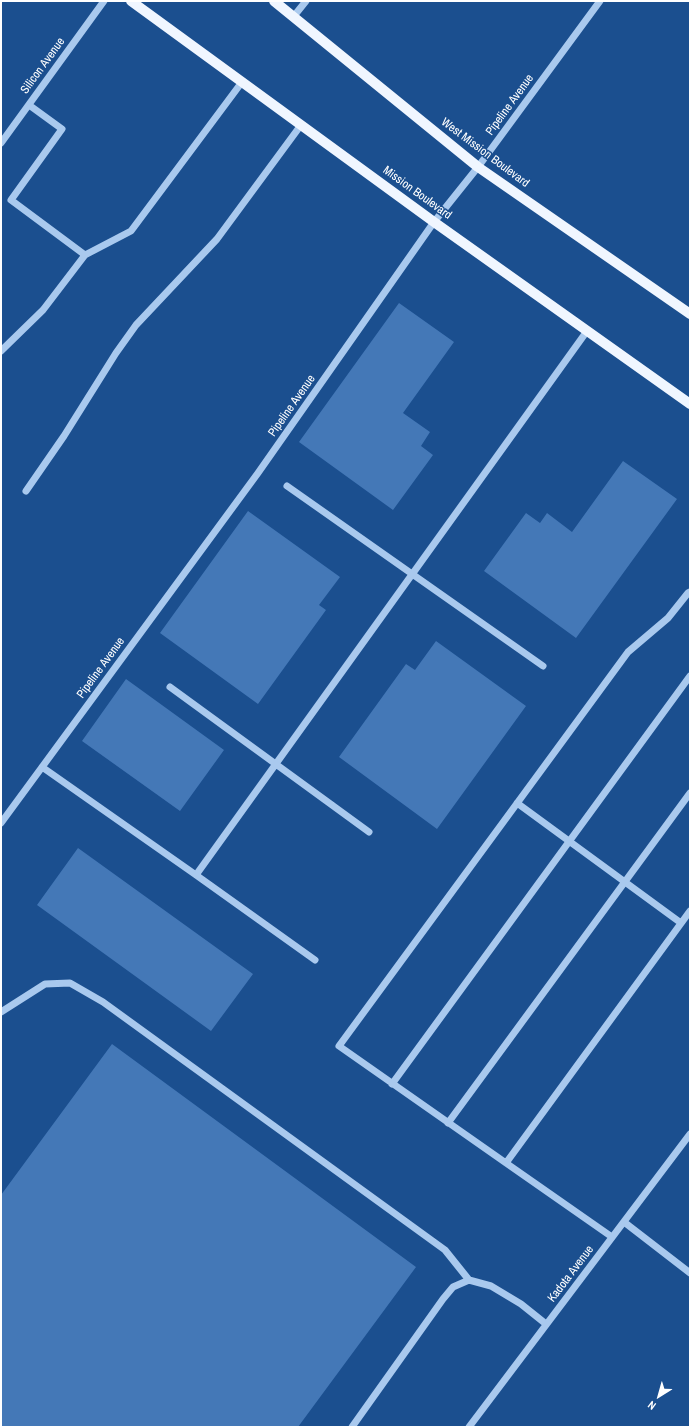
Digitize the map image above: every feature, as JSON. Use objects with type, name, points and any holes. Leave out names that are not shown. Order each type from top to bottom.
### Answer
[{"type":"main road","name":"Mission Boulevard","points":[[131,1],[434,222],[690,404]]},
{"type":"main road","name":"West Mission Boulevard","points":[[274,1],[478,167],[690,314]]},
{"type":"street","name":"Silicon Avenue","points":[[1,143],[104,1]]},
{"type":"street","points":[[294,16],[306,1]]},
{"type":"street","name":"Pipeline Avenue","points":[[1,823],[258,473],[434,222],[478,167],[600,1]]},
{"type":"street","points":[[1,351],[43,310],[85,255],[131,231],[242,82]]},
{"type":"street","points":[[29,105],[62,129],[11,200],[85,255]]},
{"type":"street","points":[[26,491],[64,436],[116,353],[136,325],[217,239],[301,125]]},
{"type":"street","points":[[196,875],[587,331]]},
{"type":"street","points":[[287,486],[543,666]]},
{"type":"street","points":[[612,1238],[339,1046],[628,652],[668,618],[690,592]]},
{"type":"street","points":[[392,1084],[690,676]]},
{"type":"street","points":[[170,687],[369,832]]},
{"type":"street","points":[[42,767],[314,960]]},
{"type":"street","points":[[448,1123],[690,793]]},
{"type":"street","points":[[517,803],[681,923]]},
{"type":"street","points":[[506,1163],[690,911]]},
{"type":"street","points":[[1,1012],[45,984],[70,983],[103,1002],[445,1250],[469,1280],[491,1286],[521,1304],[546,1324]]},
{"type":"street","name":"Kadota Avenue","points":[[469,1427],[690,1134]]},
{"type":"street","points":[[624,1222],[690,1273]]},
{"type":"street","points":[[352,1427],[443,1299],[453,1287],[469,1280]]},
{"type":"building","points":[[399,303],[454,342],[403,413],[430,432],[421,446],[433,455],[393,510],[299,442]]},
{"type":"building","points":[[623,461],[677,499],[576,638],[484,571],[526,513],[540,523],[547,513],[572,532]]},
{"type":"building","points":[[248,511],[340,577],[319,605],[326,610],[258,704],[160,633]]},
{"type":"building","points":[[436,641],[526,706],[437,829],[339,757],[406,664],[415,670]]},
{"type":"building","points":[[126,679],[224,750],[180,811],[82,741]]},
{"type":"building","points":[[78,848],[253,974],[211,1031],[37,905]]},
{"type":"building","points":[[112,1044],[416,1267],[298,1427],[1,1427],[1,1195]]}]
